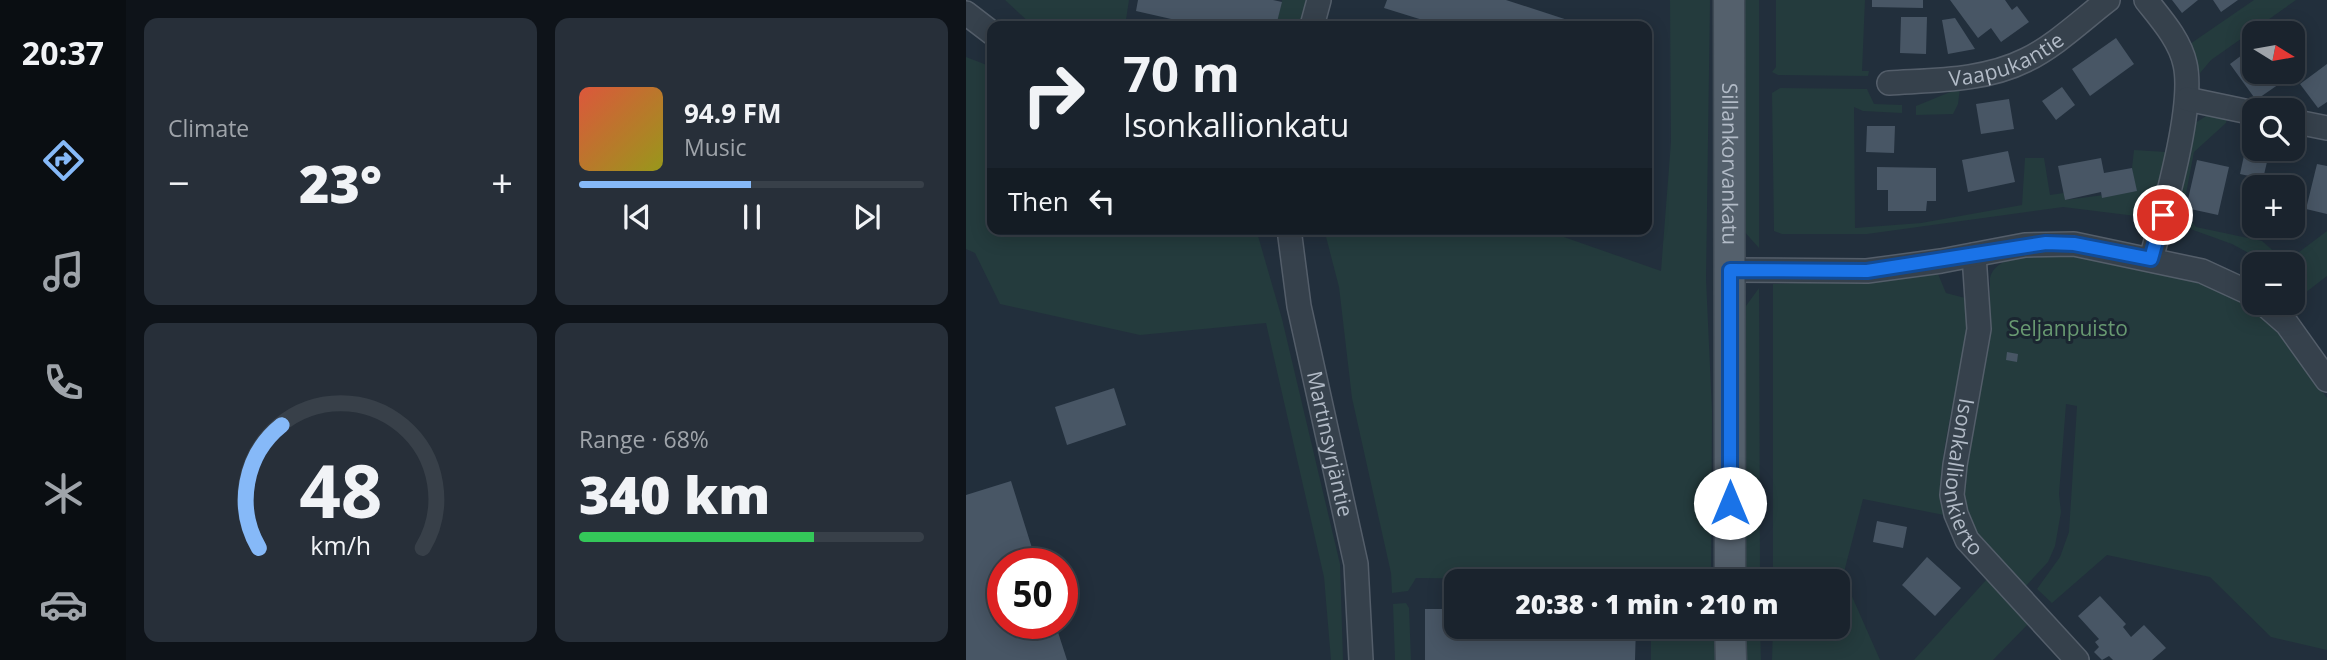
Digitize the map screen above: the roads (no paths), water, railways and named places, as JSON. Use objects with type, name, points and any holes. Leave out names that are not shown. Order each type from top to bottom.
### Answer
[{"type":"main road","name":"Sillankorvankatu","points":[[1729,0],[1730,569]]},
{"type":"main road","points":[[1730,639],[1731,660]]},
{"type":"street","points":[[1313,21],[1319,0]]},
{"type":"street","name":"Vaapukantie","points":[[1889,83],[1958,79],[2027,60],[2108,0]]},
{"type":"street","points":[[2147,0],[2179,47],[2188,80],[2187,99],[2151,259]]},
{"type":"street","points":[[966,13],[987,29]]},
{"type":"street","points":[[2187,99],[2242,110]]},
{"type":"street","points":[[2305,124],[2327,128]]},
{"type":"street","name":"Martinsyrjäntie","points":[[1290,235],[1299,306],[1356,564],[1362,660]]},
{"type":"street","points":[[1730,270],[1867,271],[2025,246],[2074,244],[2202,271],[2242,290]]},
{"type":"street","name":"Isonkallionkierto","points":[[1975,255],[1979,329],[1955,465],[1952,495],[1956,514],[1967,540],[2077,660]]},
{"type":"street","points":[[2277,315],[2287,324],[2327,380]]},
{"type":"park label","name":"Seljanpuisto","points":[[2068,329]]}]
